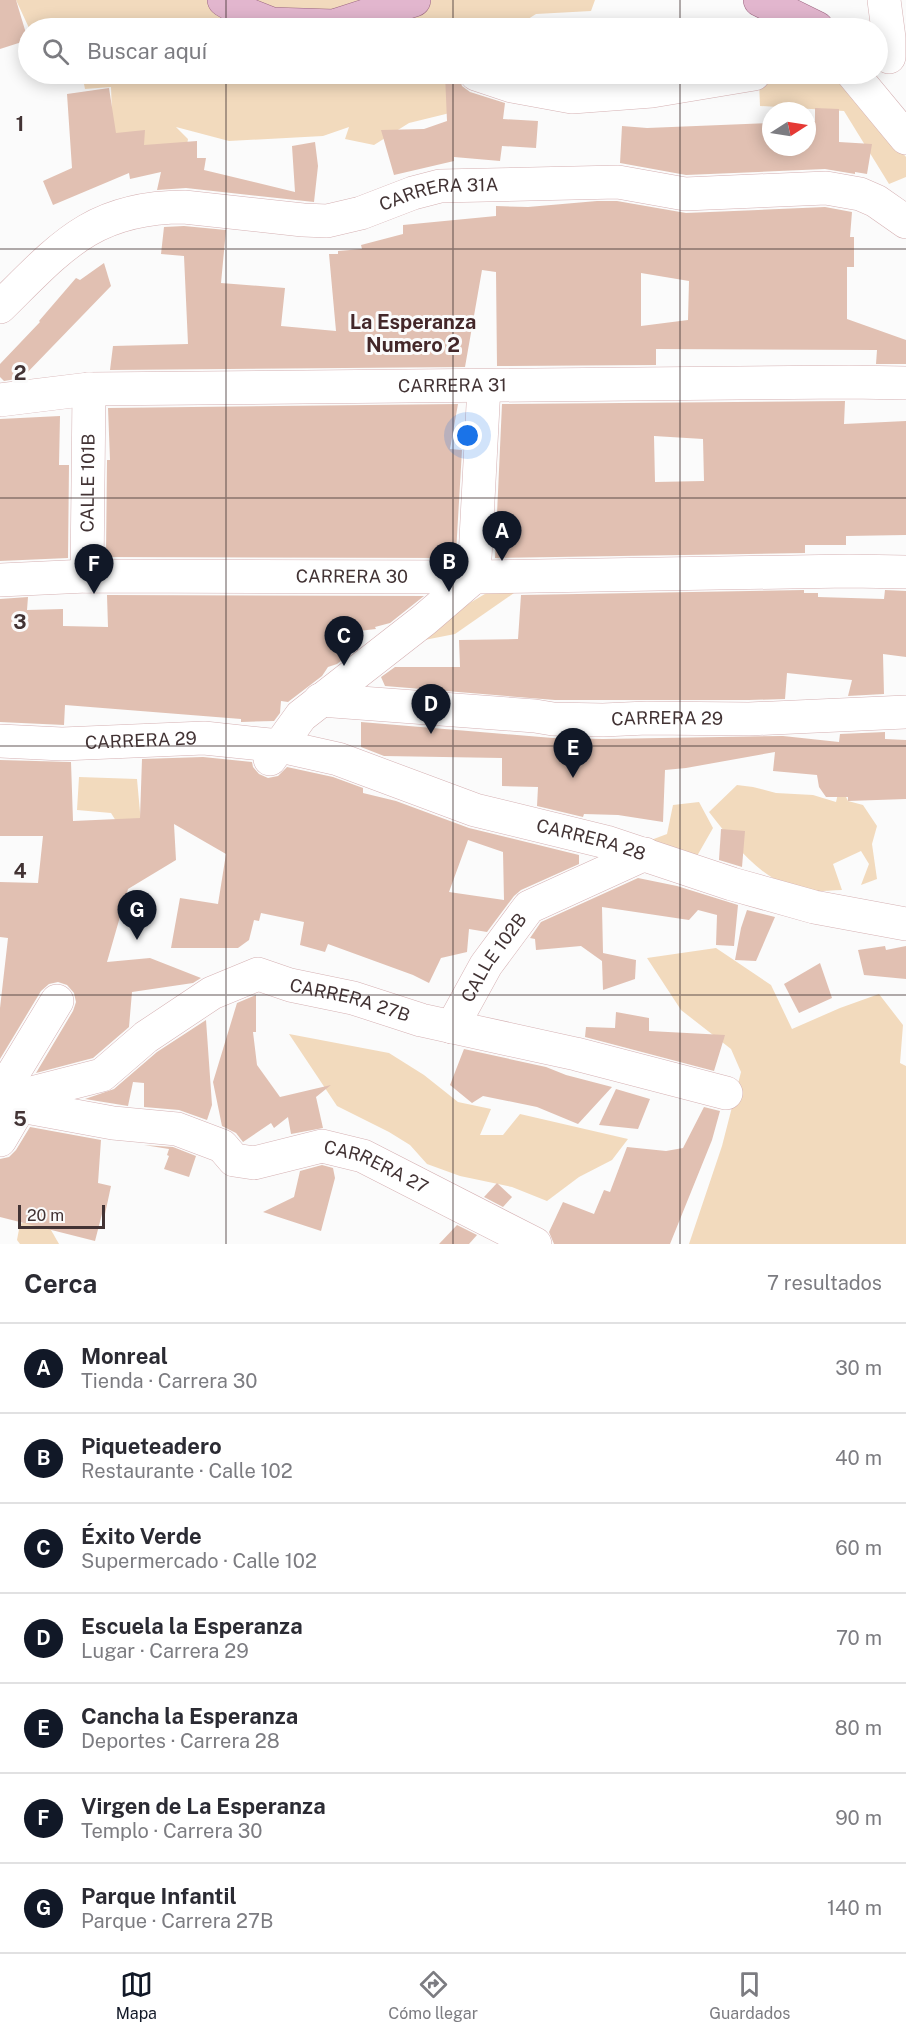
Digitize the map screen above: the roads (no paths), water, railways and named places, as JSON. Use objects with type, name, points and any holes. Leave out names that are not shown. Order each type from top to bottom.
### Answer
[{"type":"main road","points":[[224,0],[257,18]]},
{"type":"main road","points":[[359,18],[414,0]]},
{"type":"main road","points":[[760,0],[797,18]]},
{"type":"street","points":[[884,0],[886,18]]},
{"type":"street","points":[[888,30],[891,58]]},
{"type":"street","points":[[506,84],[572,97],[652,91],[694,84]]},
{"type":"street","points":[[861,84],[906,138]]},
{"type":"street","name":"CARRERA 31A","points":[[0,307],[54,254],[86,230],[109,219],[136,211],[166,207],[327,221],[361,213],[413,193],[440,186],[618,182],[685,194],[808,188],[843,190],[876,201],[906,222]]},
{"type":"street","name":"CARRERA 31","points":[[0,400],[89,389],[906,383]]},
{"type":"street","points":[[275,753],[302,716],[320,700],[424,620],[474,577],[484,386]]},
{"type":"street","name":"CALLE 101B","points":[[87,576],[89,389]]},
{"type":"street","name":"CARRERA 30","points":[[0,580],[87,576],[474,577],[849,570],[906,572]]},
{"type":"street","name":"CARRERA 29","points":[[320,700],[553,719],[749,719],[906,712]]},
{"type":"street","name":"CARRERA 29","points":[[0,741],[62,744],[204,738],[275,753]]},
{"type":"street","name":"CARRERA 28","points":[[275,753],[338,759],[475,810],[606,842],[732,884],[814,906],[906,924]]},
{"type":"street","name":"CALLE 102B","points":[[452,1027],[486,965],[529,908],[645,854]]},
{"type":"street","name":"CARRERA 27B","points":[[5,1101],[102,1075],[146,1037],[212,993],[258,974],[290,985],[353,998],[421,1020],[576,1054],[726,1093]]},
{"type":"street","points":[[0,1140],[5,1101],[57,1001]]},
{"type":"street","name":"CARRERA 27","points":[[5,1101],[113,1124],[177,1129],[222,1146],[234,1160],[254,1163],[322,1146],[363,1156],[536,1244]]},
{"type":"place","name":"Monreal","points":[[502,561]]},
{"type":"place","name":"Piqueteadero","points":[[449,592]]},
{"type":"place","name":"Virgen de La Esperanza","points":[[94,594]]},
{"type":"place","name":"Éxito Verde","points":[[344,666]]},
{"type":"place","name":"Escuela la Esperanza","points":[[431,734]]},
{"type":"place","name":"Cancha la Esperanza","points":[[573,778]]},
{"type":"place","name":"Parque Infantil","points":[[137,940]]},
{"type":"district","name":"La Esperanza Numero 2","points":[[413,334]]}]
